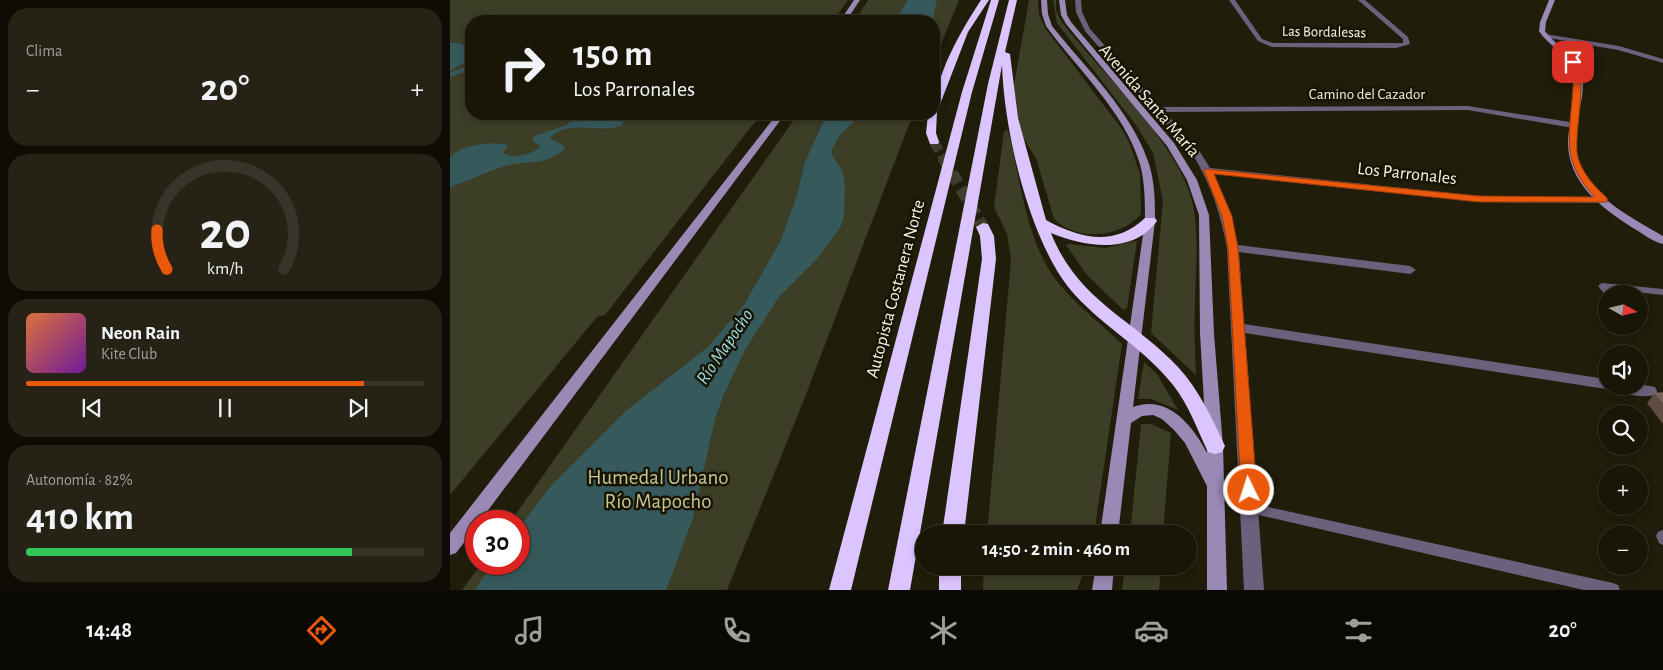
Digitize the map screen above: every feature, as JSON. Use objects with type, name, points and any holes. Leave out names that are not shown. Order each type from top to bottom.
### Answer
[{"type":"highway","points":[[940,94],[964,32],[985,0]]},
{"type":"highway","name":"Autopista Costanera Norte","points":[[840,590],[967,92],[995,0]]},
{"type":"highway","points":[[899,590],[993,84],[1013,0]]},
{"type":"highway","points":[[1006,28],[1006,89],[1010,118],[1039,222],[1050,250],[1068,278],[1111,322],[1159,359],[1185,388],[1195,402],[1215,446]]},
{"type":"highway","points":[[932,120],[931,133],[934,142]]},
{"type":"highway","points":[[1039,222],[1065,236],[1102,241],[1130,235],[1140,230],[1150,221]]},
{"type":"highway","points":[[954,525],[989,259],[987,236],[983,227]]},
{"type":"highway","points":[[950,575],[950,590]]},
{"type":"main road","points":[[847,15],[856,0]]},
{"type":"main road","name":"Avenida Santa María","points":[[1044,0],[1045,14],[1049,26],[1128,126],[1141,150],[1151,188],[1150,221],[1110,525]]},
{"type":"main road","name":"Avenida Santa María","points":[[1062,0],[1064,15],[1068,22],[1155,124],[1185,166],[1194,187],[1206,231],[1207,334],[1215,446],[1217,590]]},
{"type":"main road","points":[[1552,0],[1542,26],[1545,36],[1568,56],[1578,75],[1573,126],[1573,157],[1576,166],[1586,183],[1603,200],[1629,220],[1663,241]]},
{"type":"main road","points":[[450,547],[776,120]]},
{"type":"main road","points":[[1123,420],[1138,411],[1149,410],[1170,416],[1188,436],[1216,488]]},
{"type":"main road","points":[[1102,590],[1104,575]]},
{"type":"street","name":"Avenida Santa María","points":[[1078,0],[1079,12],[1087,30],[1160,110],[1197,154],[1208,171],[1227,216],[1233,248],[1254,590]]},
{"type":"street","name":"Las Bordalesas","points":[[1232,0],[1260,40],[1272,45],[1396,46],[1407,44],[1406,38],[1361,0]]},
{"type":"street","points":[[1545,36],[1619,48],[1663,61]]},
{"type":"street","name":"Camino del Cazador","points":[[1160,110],[1468,108],[1495,110],[1573,126]]},
{"type":"street","name":"Los Parronales","points":[[1208,171],[1479,199],[1603,200]]},
{"type":"street","points":[[1233,248],[1410,270]]},
{"type":"street","points":[[1237,327],[1598,383]]},
{"type":"lane","points":[[1648,291],[1663,292]]},
{"type":"lane","points":[[1250,508],[1614,590]]},
{"type":"green space","points":[[450,0],[848,0],[837,15],[465,15],[465,120],[756,120],[605,315],[597,317],[450,495]]},
{"type":"green space","points":[[868,0],[959,0],[940,46],[940,15],[859,15]]},
{"type":"green space","points":[[1029,0],[1038,0],[1039,14],[1045,28],[1121,128],[1129,142],[1140,174],[1141,214],[1122,228],[1111,232],[1087,234],[1064,226],[1054,219],[1036,158],[1021,135],[1015,113],[1013,90]]},
{"type":"green space","points":[[1053,0],[1056,0],[1056,10],[1061,21],[1137,109],[1173,158],[1185,182],[1193,205],[1196,228],[1196,375],[1151,333],[1163,201],[1153,153],[1136,125],[1057,23]]},
{"type":"green space","name":"Humedal Urbano Río Mapocho","points":[[794,120],[911,120],[805,397],[727,590],[462,590],[473,575],[530,575],[530,510],[519,510]]},
{"type":"green space","points":[[1008,130],[1025,208],[1046,264],[1056,280],[1071,297],[1122,344],[1095,525],[988,525],[1011,260],[1007,234],[994,207],[1004,131]]},
{"type":"green space","points":[[1137,241],[1127,308],[1123,310],[1087,275],[1066,245],[1106,248]]},
{"type":"green space","points":[[1144,362],[1157,374],[1178,410],[1151,399],[1138,399]]},
{"type":"green space","points":[[1141,424],[1151,424],[1171,433],[1164,525],[1131,525]]},
{"type":"green space","points":[[984,575],[1083,575],[1077,590],[983,590]]},
{"type":"green space","points":[[1124,575],[1160,575],[1159,590],[1122,590]]},
{"type":"water","points":[[908,0],[937,0],[933,15],[899,15]]},
{"type":"water","points":[[450,43],[460,43],[465,46],[465,62],[450,71]]},
{"type":"water","points":[[574,120],[618,120],[623,122],[623,124],[616,127],[576,128],[557,132],[550,138],[564,146],[564,150],[556,156],[541,161],[505,166],[450,187],[450,158],[461,150],[476,145],[501,144],[507,145],[507,148],[502,152],[510,156],[524,155],[538,149],[540,146],[532,140],[534,136],[564,126]]},
{"type":"water","name":"Río Mapocho","points":[[824,120],[855,120],[840,135],[832,149],[832,155],[843,172],[845,185],[844,216],[840,228],[817,259],[778,298],[745,350],[723,396],[715,419],[693,518],[666,590],[475,590],[485,575],[530,575],[530,514],[551,486],[627,410],[708,347],[744,305],[781,240],[797,195],[805,162]]},
{"type":"building","points":[[1655,393],[1663,393],[1663,402]]},
{"type":"waterway","points":[[450,75],[465,69]]},
{"type":"tunnel","points":[[934,142],[943,158]]},
{"type":"tunnel","points":[[943,157],[983,227]]},
{"type":"route","points":[[1249,490],[1233,248],[1227,216],[1208,171],[1460,198],[1603,200],[1586,183],[1573,157],[1573,126],[1578,75],[1573,62]]}]
